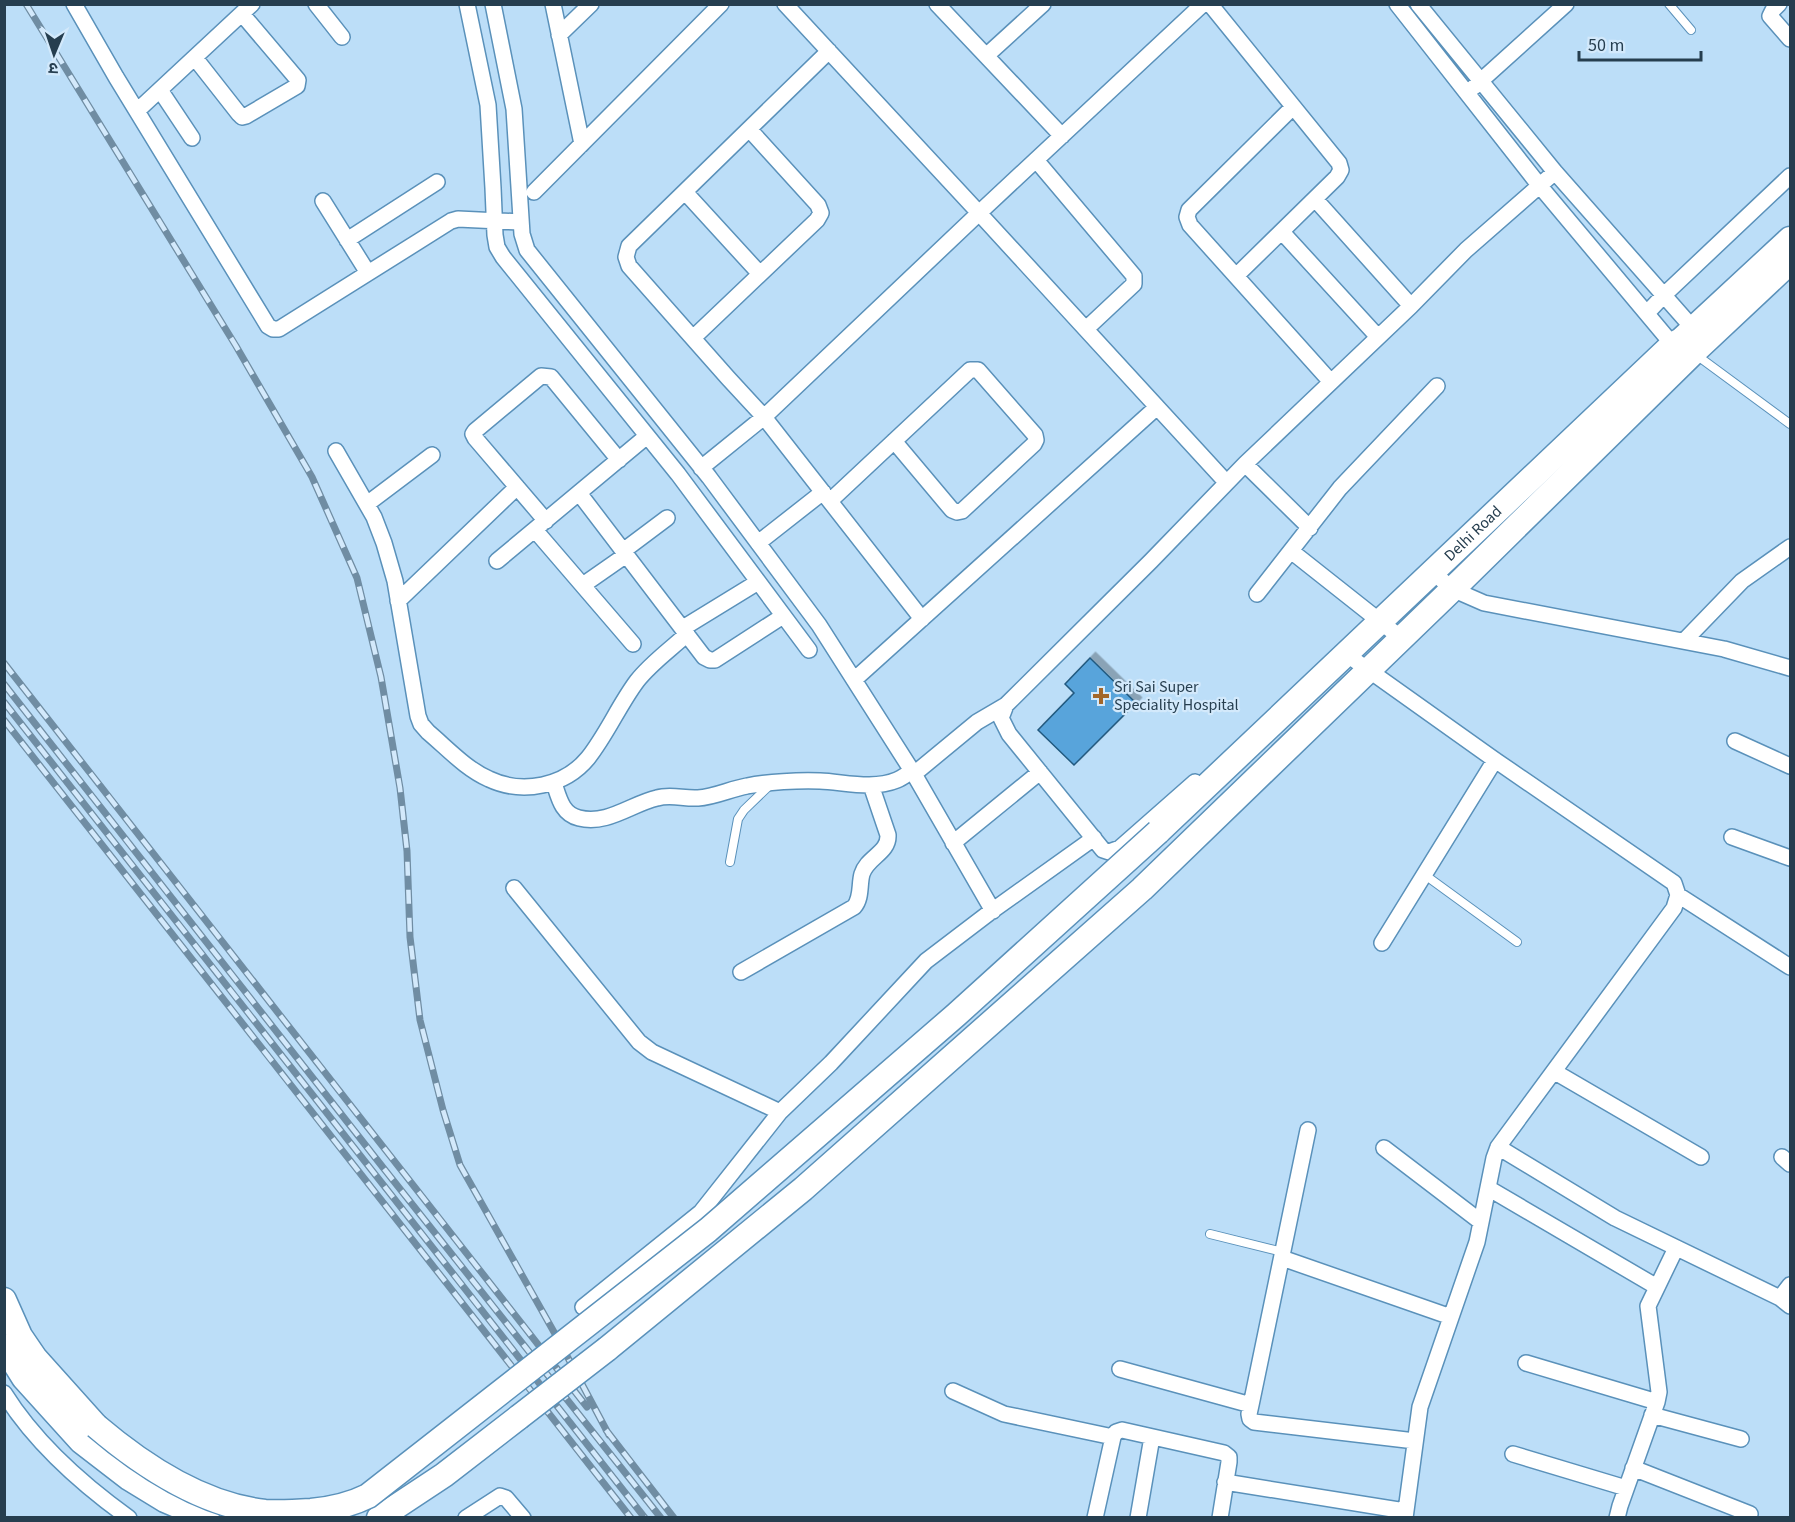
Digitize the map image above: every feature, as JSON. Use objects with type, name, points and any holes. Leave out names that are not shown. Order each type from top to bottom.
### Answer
[{"type":"main road","name":"Delhi Road","points":[[88,1433],[139,1459],[176,1482],[214,1499],[240,1507],[266,1512],[290,1513],[349,1505],[368,1496],[708,1230],[947,1023],[1158,832],[1433,572],[1688,345],[1791,239]]},
{"type":"main road","points":[[379,1518],[444,1475],[537,1404],[803,1189],[1133,897],[1452,589],[1688,345],[1791,262]]},
{"type":"main road","points":[[4,1300],[21,1336],[88,1433]]},
{"type":"main road","points":[[4,1346],[24,1378],[88,1433],[129,1478],[165,1500],[207,1518]]},
{"type":"street","points":[[74,4],[268,326],[273,329],[279,329],[451,221],[459,219],[518,222]]},
{"type":"street","points":[[316,4],[342,37]]},
{"type":"street","points":[[467,4],[488,105],[497,247],[647,436],[700,481],[758,582],[809,650]]},
{"type":"street","points":[[493,4],[514,109],[518,222],[527,250],[700,481],[758,543],[819,625],[854,680],[907,775],[953,843],[993,911]]},
{"type":"street","points":[[552,4],[582,144]]},
{"type":"street","points":[[559,35],[591,4]]},
{"type":"street","points":[[534,192],[721,4]]},
{"type":"street","points":[[785,4],[1226,482]]},
{"type":"street","points":[[937,4],[1062,136]]},
{"type":"street","points":[[986,56],[1043,4]]},
{"type":"street","points":[[700,481],[764,417],[979,213],[1203,4]]},
{"type":"street","points":[[1210,4],[1339,163],[1341,170],[1337,177],[1236,276]]},
{"type":"street","points":[[1397,4],[1539,185],[1647,313],[1688,345]]},
{"type":"street","points":[[1418,4],[1555,172],[1664,295],[1688,345]]},
{"type":"street","points":[[1467,92],[1482,82],[1566,4]]},
{"type":"street","points":[[1779,4],[1770,16],[1791,39]]},
{"type":"street","points":[[137,111],[247,9],[298,80],[297,86],[242,117],[195,58]]},
{"type":"street","points":[[829,51],[629,246],[626,257],[629,266],[764,417],[922,619]]},
{"type":"street","points":[[160,90],[192,138]]},
{"type":"street","points":[[1293,107],[1189,210],[1187,217],[1190,225],[1331,381]]},
{"type":"street","points":[[693,338],[817,220],[821,213],[818,205],[749,129]]},
{"type":"street","points":[[1036,160],[1134,276],[1134,284],[1086,329]]},
{"type":"street","points":[[554,783],[565,810],[580,818],[591,819],[613,815],[656,798],[675,796],[700,798],[746,786],[772,783],[817,781],[871,785],[907,775],[976,722],[1006,705],[1151,561],[1226,482],[1411,306],[1466,250],[1555,172]]},
{"type":"street","points":[[1647,313],[1791,176]]},
{"type":"street","points":[[347,240],[437,183]]},
{"type":"street","points":[[685,192],[760,274]]},
{"type":"street","points":[[1315,199],[1411,306]]},
{"type":"street","points":[[323,201],[368,273]]},
{"type":"street","points":[[1282,232],[1378,337]]},
{"type":"street","points":[[758,543],[827,497],[894,441],[970,370],[978,370],[1035,435],[1036,440],[962,511],[957,512],[952,510],[894,441]]},
{"type":"street","points":[[619,460],[550,376],[541,376],[473,434],[517,487],[540,525],[583,585],[633,644]]},
{"type":"street","points":[[1257,594],[1340,488],[1437,386]]},
{"type":"street","points":[[854,680],[1157,407]]},
{"type":"street","points":[[497,561],[647,436]]},
{"type":"street","points":[[336,451],[367,504],[384,543],[395,581],[421,724],[475,771],[490,780],[517,786],[538,786],[554,783],[572,773],[588,758],[636,682],[685,631],[758,582]]},
{"type":"street","points":[[367,504],[432,455]]},
{"type":"street","points":[[1245,464],[1310,528]]},
{"type":"street","points":[[398,601],[517,487]]},
{"type":"street","points":[[579,493],[704,657],[715,660],[783,616]]},
{"type":"street","points":[[583,585],[667,518]]},
{"type":"street","points":[[1684,641],[1742,581],[1791,547]]},
{"type":"street","points":[[1292,551],[1401,638]]},
{"type":"street","points":[[1433,572],[1452,589],[1484,603],[1724,649],[1791,668]]},
{"type":"street","points":[[1225,1482],[1405,1514],[1420,1407],[1477,1242],[1498,1147],[1674,908],[1678,896],[1674,884],[1346,654]]},
{"type":"street","points":[[1006,705],[1000,718],[1010,734],[1103,850],[1109,852],[1120,849],[1191,785],[1209,773],[1234,761],[1254,781]]},
{"type":"street","points":[[1735,741],[1791,766]]},
{"type":"street","points":[[1382,943],[1495,760]]},
{"type":"street","points":[[953,843],[1040,772]]},
{"type":"street","points":[[741,972],[858,903],[864,868],[886,847],[889,841],[871,785]]},
{"type":"street","points":[[1732,837],[1788,852]]},
{"type":"street","points":[[583,1306],[701,1212],[780,1112],[831,1063],[926,961],[1094,838]]},
{"type":"street","points":[[514,888],[639,1042],[652,1052],[780,1112]]},
{"type":"street","points":[[1678,896],[1791,967]]},
{"type":"street","points":[[1555,1072],[1701,1157]]},
{"type":"street","points":[[1308,1130],[1249,1414],[1250,1419],[1254,1422],[1415,1441]]},
{"type":"street","points":[[1498,1147],[1615,1218],[1785,1302],[1791,1285]]},
{"type":"street","points":[[1384,1148],[1481,1222]]},
{"type":"street","points":[[1488,1188],[1657,1287]]},
{"type":"street","points":[[1617,1518],[1654,1409],[1658,1381],[1648,1312],[1650,1300],[1676,1248]]},
{"type":"street","points":[[1282,1255],[1451,1317]]},
{"type":"street","points":[[1526,1363],[1741,1439]]},
{"type":"street","points":[[1120,1369],[1251,1405]]},
{"type":"street","points":[[953,1391],[1004,1413],[1113,1437]]},
{"type":"street","points":[[4,1393],[13,1407],[76,1475],[129,1518]]},
{"type":"street","points":[[1095,1518],[1113,1437],[1116,1432],[1122,1430],[1224,1453],[1229,1457],[1220,1518]]},
{"type":"street","points":[[1138,1518],[1152,1437]]},
{"type":"street","points":[[1513,1454],[1626,1488]]},
{"type":"street","points":[[1633,1468],[1750,1514]]},
{"type":"street","points":[[466,1518],[500,1497],[506,1498],[523,1518]]},
{"type":"lane","points":[[1669,4],[1691,30]]},
{"type":"lane","points":[[1688,345],[1791,424]]},
{"type":"lane","points":[[730,862],[738,819],[744,810],[772,783]]},
{"type":"lane","points":[[1425,875],[1517,942]]},
{"type":"lane","points":[[1210,1234],[1282,1255]]},
{"type":"building","points":[[1090,658],[1136,703],[1074,765],[1038,730],[1074,693],[1065,684]]},
{"type":"railway","points":[[26,4],[236,346],[312,477],[357,578],[381,677],[400,788],[407,851],[410,937],[420,1020],[443,1110],[460,1165],[609,1435]]},
{"type":"railway","points":[[4,663],[587,1407]]},
{"type":"railway","points":[[4,684],[661,1518]]},
{"type":"railway","points":[[4,702],[645,1518]]},
{"type":"railway","points":[[4,720],[631,1518]]},
{"type":"railway","points":[[606,1430],[674,1518]]},
{"type":"place","name":"Sri Sai Super Speciality Hospital","points":[[1101,696]]}]
